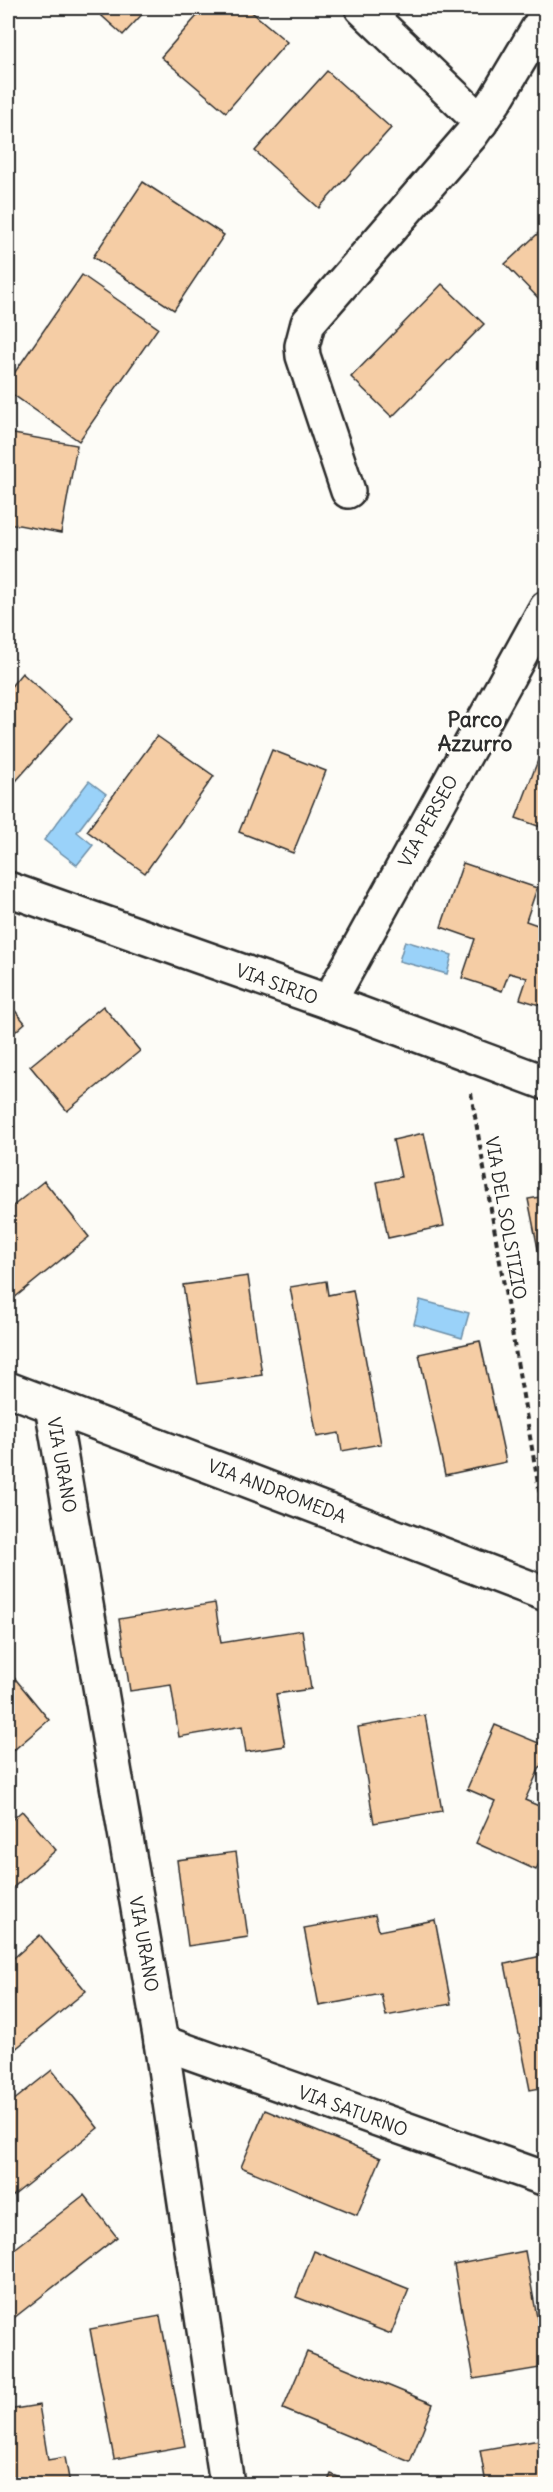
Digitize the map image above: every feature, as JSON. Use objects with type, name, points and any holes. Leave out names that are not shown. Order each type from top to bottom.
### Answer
[{"type":"street","points":[[362,8],[481,122]]},
{"type":"street","points":[[348,491],[306,368],[302,346],[304,335],[317,311],[455,155],[481,122],[505,86],[546,15]]},
{"type":"street","name":"VIA PERSEO","points":[[328,1002],[546,608]]},
{"type":"street","name":"VIA SIRIO","points":[[8,888],[328,1002],[546,1083]]},
{"type":"street","name":"VIA ANDROMEDA","points":[[8,1389],[546,1594]]},
{"type":"street","name":"VIA URANO","points":[[52,1406],[161,2042],[227,2484]]},
{"type":"street","name":"VIA SATURNO","points":[[161,2042],[546,2179]]},
{"type":"path","name":"VIA DEL SOLSTIZIO","points":[[465,1053],[546,1530]]},
{"type":"water","points":[[89,781],[106,794],[77,832],[93,845],[77,865],[44,840]]},
{"type":"water","points":[[405,941],[452,955],[447,974],[399,961]]},
{"type":"water","points":[[420,1300],[469,1313],[462,1338],[414,1324]]},
{"type":"building","points":[[93,8],[148,8],[123,35]]},
{"type":"building","points":[[204,8],[247,8],[287,42],[226,112],[161,57]]},
{"type":"building","points":[[327,71],[391,128],[319,208],[255,151]]},
{"type":"building","points":[[143,182],[224,235],[174,310],[93,257]]},
{"type":"building","points":[[546,226],[546,306],[505,264]]},
{"type":"building","points":[[82,275],[158,328],[79,441],[8,391],[8,382]]},
{"type":"building","points":[[442,284],[484,324],[392,417],[351,377]]},
{"type":"building","points":[[8,433],[77,445],[61,533],[8,523]]},
{"type":"building","points":[[22,673],[72,718],[8,790],[8,690]]},
{"type":"building","points":[[157,736],[214,776],[145,873],[87,831]]},
{"type":"building","points":[[272,750],[326,771],[293,853],[239,832]]},
{"type":"building","points":[[540,755],[546,757],[546,829],[516,818]]},
{"type":"building","points":[[463,863],[537,888],[526,921],[546,928],[546,1007],[520,999],[527,978],[509,973],[502,991],[462,978],[475,939],[441,927]]},
{"type":"building","points":[[8,1002],[25,1023],[8,1038]]},
{"type":"building","points":[[103,1006],[140,1051],[67,1111],[30,1066]]},
{"type":"building","points":[[424,1133],[444,1226],[388,1238],[377,1182],[401,1177],[393,1140]]},
{"type":"building","points":[[44,1181],[89,1237],[8,1303],[8,1210]]},
{"type":"building","points":[[546,1196],[546,1253],[539,1254],[528,1199]]},
{"type":"building","points":[[248,1276],[262,1375],[198,1384],[183,1285]]},
{"type":"building","points":[[326,1281],[328,1295],[353,1290],[381,1444],[342,1451],[339,1433],[317,1437],[290,1287]]},
{"type":"building","points":[[480,1341],[506,1462],[445,1475],[419,1354]]},
{"type":"building","points":[[215,1603],[221,1643],[302,1630],[311,1689],[276,1694],[285,1746],[246,1752],[242,1726],[179,1737],[171,1685],[130,1691],[119,1619]]},
{"type":"building","points":[[8,1670],[49,1720],[8,1755]]},
{"type":"building","points":[[425,1715],[442,1811],[374,1823],[358,1727]]},
{"type":"building","points":[[495,1725],[546,1746],[546,1754],[525,1800],[546,1809],[546,1848],[536,1870],[476,1843],[495,1801],[467,1789]]},
{"type":"building","points":[[22,1811],[56,1850],[8,1892],[8,1823]]},
{"type":"building","points":[[236,1852],[248,1937],[188,1946],[177,1860]]},
{"type":"building","points":[[375,1915],[379,1931],[435,1920],[451,2004],[386,2016],[381,1994],[319,2006],[304,1928]]},
{"type":"building","points":[[40,1935],[86,1991],[8,2055],[8,1963]]},
{"type":"building","points":[[546,1955],[546,2087],[530,2090],[505,1964]]},
{"type":"building","points":[[52,2070],[98,2128],[8,2200],[8,2105]]},
{"type":"building","points":[[265,2110],[381,2158],[357,2215],[241,2167]]},
{"type":"building","points":[[84,2195],[117,2237],[10,2321],[8,2318],[8,2254]]},
{"type":"building","points":[[314,2251],[409,2289],[391,2334],[296,2297]]},
{"type":"building","points":[[525,2251],[546,2367],[474,2379],[454,2265]]},
{"type":"building","points":[[160,2316],[185,2446],[114,2459],[90,2329]]},
{"type":"building","points":[[307,2352],[433,2404],[410,2462],[283,2409]]},
{"type":"building","points":[[39,2405],[48,2460],[65,2457],[70,2484],[8,2484],[8,2410]]},
{"type":"building","points":[[546,2439],[546,2484],[486,2484],[480,2450]]},
{"type":"building","points":[[331,2474],[355,2484],[327,2484]]},
{"type":"district","name":"Parco Azzurro","points":[[475,731]]}]
